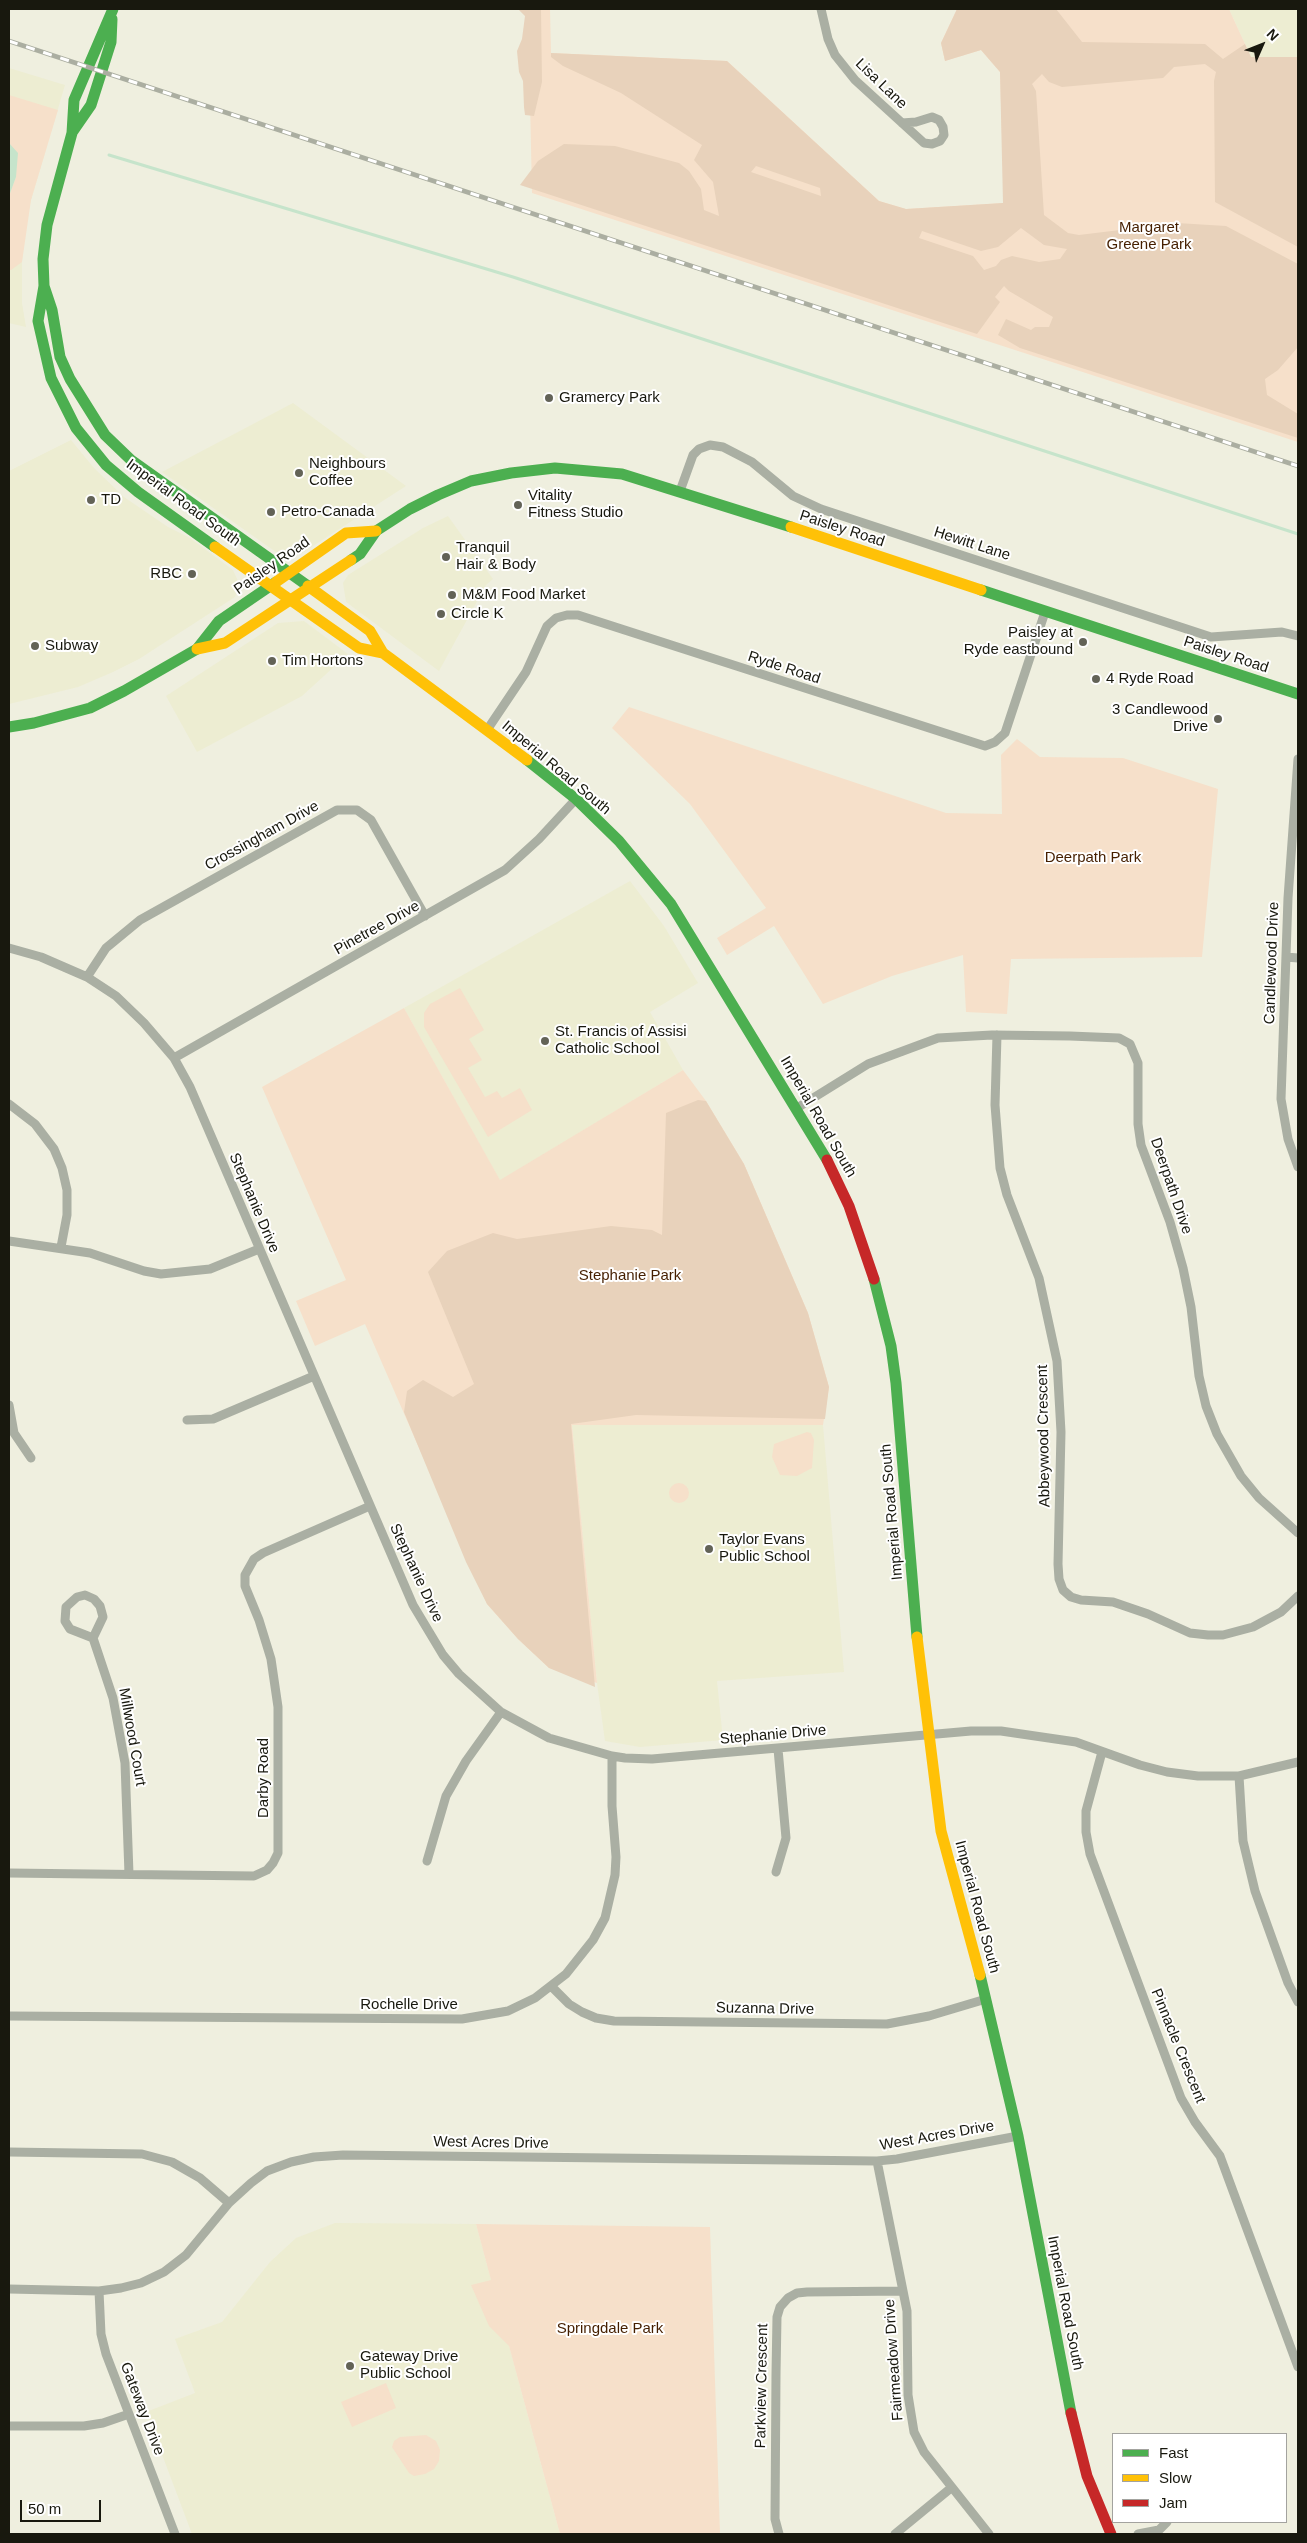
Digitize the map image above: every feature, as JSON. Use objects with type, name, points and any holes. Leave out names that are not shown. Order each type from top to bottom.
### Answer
[{"type":"street","name":"Imperial Road South","points":[[113,9],[74,100],[72,133],[46,225],[42,259],[44,286],[52,310],[60,357],[81,400],[105,435],[132,460],[370,631],[384,653],[576,799],[620,841],[671,904],[797,1108],[829,1164],[856,1221],[874,1277],[891,1346],[896,1382],[928,1735],[941,1831],[986,2000],[1018,2136],[1075,2433],[1088,2476],[1108,2514],[1112,2534]]},
{"type":"street","name":"Imperial Road South","points":[[72,133],[91,105],[111,42],[113,9]]},
{"type":"street","name":"Lisa Lane","points":[[822,9],[822,21],[828,39],[844,69],[902,123]]},
{"type":"street","name":"Imperial Road South","points":[[44,286],[38,320],[46,359],[57,392],[76,428],[113,471],[138,492],[358,648],[384,653]]},
{"type":"street","name":"Hewitt Lane","points":[[680,491],[693,455],[700,448],[710,445],[723,447],[752,462],[793,496],[840,515],[1211,637],[1282,632],[1298,636]]},
{"type":"street","name":"Paisley Road","points":[[197,649],[226,643],[292,601],[360,554],[376,531],[410,509],[471,481],[511,473],[555,468],[622,474],[680,491],[1298,694]]},
{"type":"street","name":"Paisley Road","points":[[9,727],[34,723],[90,708],[167,668],[197,649],[219,621],[346,533],[376,531]]},
{"type":"street","name":"Ryde Road","points":[[487,730],[526,672],[547,626],[556,618],[578,615],[985,746],[995,742],[1005,733],[1045,612]]},
{"type":"street","name":"Candlewood Drive","points":[[1298,759],[1286,957],[1281,1099],[1288,1139],[1298,1167]]},
{"type":"street","name":"Pinetree Drive","points":[[174,1058],[505,870],[539,839],[576,799]]},
{"type":"street","name":"Crossingham Drive","points":[[87,977],[106,948],[140,920],[337,810],[357,810],[371,820],[425,916]]},
{"type":"street","name":"Stephanie Drive","points":[[9,948],[41,957],[87,977],[116,996],[144,1023],[174,1058],[190,1087],[413,1605],[430,1638],[459,1674],[501,1712],[549,1738],[612,1756],[652,1758],[778,1749],[971,1731],[1020,1733],[1076,1742],[1167,1772],[1198,1776],[1239,1776],[1298,1762]]},
{"type":"street","points":[[1286,957],[1298,958]]},
{"type":"street","name":"Deerpath Drive","points":[[797,1108],[868,1064],[938,1038],[997,1036],[1118,1038],[1130,1044],[1138,1063],[1138,1124],[1141,1145],[1170,1222],[1183,1268],[1191,1307],[1198,1376],[1206,1406],[1217,1434],[1241,1476],[1259,1498],[1298,1533]]},
{"type":"street","name":"Abbeywood Crescent","points":[[997,1036],[994,1105],[1000,1168],[1007,1195],[1039,1278],[1057,1361],[1061,1432],[1058,1564],[1059,1579],[1063,1590],[1076,1598],[1113,1602],[1148,1614],[1190,1633],[1208,1635],[1237,1633],[1253,1627],[1281,1612],[1298,1596]]},
{"type":"street","points":[[9,1104],[35,1124],[54,1149],[62,1168],[67,1190],[66,1215],[61,1247]]},
{"type":"street","points":[[9,1241],[61,1247],[161,1274],[210,1269],[259,1249]]},
{"type":"street","points":[[187,1420],[214,1419],[314,1376]]},
{"type":"street","points":[[9,1405],[14,1433],[31,1458]]},
{"type":"street","name":"Darby Road","points":[[9,1873],[254,1876],[267,1870],[278,1853],[278,1707],[271,1659],[259,1620],[245,1586],[245,1575],[254,1559],[263,1553],[370,1506]]},
{"type":"street","points":[[84,1595],[94,1599],[100,1606],[103,1616],[93,1638],[70,1629],[65,1621],[64,1612],[66,1607],[77,1597],[84,1595]]},
{"type":"street","name":"Millwood Court","points":[[93,1638],[113,1698],[125,1763],[129,1874]]},
{"type":"street","points":[[427,1861],[446,1796],[466,1761],[501,1712]]},
{"type":"street","points":[[776,1872],[786,1838],[778,1749]]},
{"type":"street","name":"Pinnacle Crescent","points":[[1102,1752],[1086,1811],[1086,1832],[1090,1854],[1181,2098],[1195,2122],[1220,2156],[1298,2367]]},
{"type":"street","name":"Rochelle Drive","points":[[9,2016],[462,2020],[508,2010],[552,1987],[566,1974],[593,1940],[604,1918],[611,1896],[616,1857],[612,1806],[612,1756]]},
{"type":"street","points":[[1239,1776],[1243,1841],[1255,1892],[1288,1983],[1298,2002]]},
{"type":"street","name":"Suzanna Drive","points":[[552,1987],[569,2004],[582,2012],[596,2018],[614,2021],[887,2024],[929,2016],[986,2000]]},
{"type":"street","name":"West Acres Drive","points":[[9,2289],[99,2290],[122,2288],[164,2272],[186,2255],[229,2203],[267,2171],[291,2162],[314,2157],[877,2161],[897,2159],[1018,2136]]},
{"type":"street","points":[[9,2152],[142,2154],[172,2162],[200,2178],[229,2203]]},
{"type":"street","name":"Fairmeadow Drive","points":[[877,2161],[903,2292],[908,2327],[909,2414],[914,2432],[924,2452],[989,2534]]},
{"type":"street","name":"Gateway Drive","points":[[99,2290],[103,2344],[175,2534]]},
{"type":"street","name":"Parkview Crescent","points":[[779,2534],[775,2519],[777,2317],[780,2306],[797,2293],[903,2292]]},
{"type":"street","points":[[9,2426],[84,2426],[103,2423],[129,2414]]},
{"type":"street","points":[[896,2534],[951,2488]]},
{"type":"street","points":[[1138,2534],[1159,2530],[1166,2523]]},
{"type":"shaded area","points":[[1229,9],[1298,9],[1298,57],[1251,57]]},
{"type":"shaded area","points":[[9,68],[65,85],[31,200],[24,232],[22,303],[26,327],[9,323]]},
{"type":"shaded area","points":[[9,143],[18,153],[16,177],[9,196]]},
{"type":"shaded area","points":[[293,403],[406,486],[302,553],[289,554],[276,552],[162,472]]},
{"type":"shaded area","points":[[71,440],[94,468],[124,497],[168,527],[190,538],[233,570],[238,581],[238,589],[235,597],[139,659],[78,687],[9,704],[9,471]]},
{"type":"shaded area","points":[[448,516],[493,579],[486,585],[439,671],[346,602],[343,583],[348,575],[423,528]]},
{"type":"shaded area","points":[[304,621],[348,654],[302,696],[197,752],[166,696],[278,623]]},
{"type":"shaded area","name":"St. Francis of Assisi Catholic School","points":[[630,881],[664,926],[698,983],[650,1012],[683,1070],[500,1181],[404,1008]]},
{"type":"shaded area","name":"Taylor Evans Public School","points":[[572,1425],[823,1425],[844,1672],[717,1681],[723,1740],[640,1747],[605,1741],[597,1683]]},
{"type":"shaded area","name":"Gateway Drive Public School","points":[[335,2223],[476,2224],[560,2534],[192,2534],[146,2412],[195,2393],[175,2339],[222,2322],[270,2262],[296,2238]]},
{"type":"green space","points":[[518,9],[541,9],[542,82],[534,116],[525,115],[523,81],[519,72],[517,51],[522,39],[525,16]]},
{"type":"green space","name":"Margaret Greene Park","points":[[528,9],[550,9],[551,53],[727,61],[879,201],[906,209],[1004,203],[1000,72],[981,50],[945,61],[941,43],[957,9],[1229,9],[1251,57],[1298,57],[1298,442],[532,193]]},
{"type":"green space","name":"Margaret Greene Park","points":[[957,9],[1056,9],[1082,42],[1205,44],[1223,59],[1245,44],[1251,57],[1298,57],[1298,247],[1215,202],[1214,81],[1216,72],[1205,64],[1174,67],[1163,78],[1062,87],[1049,82],[1042,74],[1032,84],[1036,91],[1044,215],[1068,233],[1079,235],[1177,223],[1226,226],[1298,264],[1298,347],[1278,370],[1265,379],[1267,395],[1298,414],[1298,438],[1020,348],[998,335],[1006,319],[1031,330],[1035,327],[1049,327],[1053,317],[1009,291],[1004,286],[995,297],[1000,302],[977,334],[520,185],[538,161],[564,144],[615,146],[679,163],[689,171],[701,189],[704,210],[719,216],[713,182],[694,160],[702,145],[621,93],[563,66],[551,57],[551,53],[727,61],[879,201],[906,209],[1003,203],[1000,72],[981,50],[945,61],[941,43]],"holes":[[[756,166],[820,188],[821,196],[751,172]],[[1021,228],[1044,245],[1067,249],[1060,259],[1039,262],[1012,256],[1001,260],[996,266],[984,270],[973,256],[919,238],[922,231],[981,251],[998,247]]]},
{"type":"green space","points":[[9,95],[58,110],[31,200],[22,262],[11,270],[9,270],[9,196],[16,177],[9,138]]},
{"type":"green space","name":"Deerpath Park","points":[[629,707],[946,813],[1002,814],[1001,755],[1017,739],[1040,757],[1123,758],[1218,789],[1202,957],[1011,959],[1007,1014],[966,1012],[963,955],[892,976],[823,1004],[774,926],[727,955],[717,938],[766,908],[690,804],[612,728]]},
{"type":"green space","points":[[460,988],[484,1030],[469,1039],[482,1060],[468,1068],[485,1097],[497,1091],[502,1098],[520,1088],[532,1110],[488,1137],[424,1027],[424,1013],[430,1004]]},
{"type":"green space","name":"Stephanie Park","points":[[404,1008],[500,1180],[683,1070],[706,1101],[744,1164],[808,1313],[829,1387],[823,1425],[572,1425],[597,1683],[549,1668],[518,1639],[487,1604],[365,1324],[315,1346],[296,1301],[346,1280],[262,1087]]},
{"type":"green space","points":[[698,1100],[706,1101],[744,1164],[808,1313],[829,1387],[825,1419],[636,1415],[571,1424],[595,1687],[549,1668],[518,1639],[487,1604],[466,1562],[404,1412],[407,1391],[423,1380],[453,1397],[474,1384],[428,1272],[447,1251],[493,1233],[517,1239],[611,1226],[652,1230],[662,1235],[666,1113]]},
{"type":"green space","points":[[807,1432],[811,1433],[814,1440],[812,1468],[797,1476],[780,1475],[772,1457],[774,1444]]},
{"type":"green space","points":[[679,1483],[686,1486],[689,1493],[686,1500],[679,1503],[672,1500],[669,1493],[672,1486]]},
{"type":"green space","name":"Springdale Park","points":[[476,2224],[710,2227],[720,2534],[560,2534],[509,2346],[489,2326],[471,2285],[491,2280]]},
{"type":"green space","points":[[386,2383],[396,2408],[352,2427],[341,2402]]},
{"type":"green space","points":[[426,2435],[436,2441],[440,2450],[439,2461],[434,2469],[425,2474],[414,2476],[409,2473],[392,2447],[394,2441],[400,2437]]},
{"type":"waterway","points":[[109,155],[513,277],[1298,534]]},
{"type":"railway","points":[[9,41],[1298,466]]},
{"type":"traffic: fast","points":[[113,9],[74,100],[72,133],[47,225],[43,259],[44,286],[38,321],[51,378],[76,428],[106,465],[138,492],[215,547]]},
{"type":"traffic: fast","points":[[73,131],[91,105],[111,42],[112,19]]},
{"type":"traffic: fast","points":[[44,286],[52,310],[60,357],[70,379],[105,435],[131,460],[308,586]]},
{"type":"traffic: fast","points":[[351,560],[360,554],[376,531],[410,509],[438,495],[471,481],[511,473],[555,468],[622,474],[791,527]]},
{"type":"traffic: fast","points":[[9,727],[34,723],[90,708],[124,691],[197,649],[219,621],[276,582]]},
{"type":"traffic: fast","points":[[981,590],[1298,694]]},
{"type":"traffic: fast","points":[[527,760],[576,799],[619,841],[671,904],[827,1160]]},
{"type":"traffic: fast","points":[[874,1279],[891,1346],[896,1383],[917,1637]]},
{"type":"traffic: fast","points":[[980,1975],[1018,2136],[1071,2413]]},
{"type":"traffic: slow","points":[[791,527],[981,590]]},
{"type":"traffic: slow","points":[[276,582],[346,533],[376,531]]},
{"type":"traffic: slow","points":[[215,547],[359,648],[383,653]]},
{"type":"traffic: slow","points":[[197,649],[225,643],[351,560]]},
{"type":"traffic: slow","points":[[308,586],[370,631],[383,653],[527,760]]},
{"type":"traffic: slow","points":[[917,1637],[941,1831],[980,1975]]},
{"type":"traffic: jam","points":[[827,1160],[849,1206],[874,1279]]},
{"type":"traffic: jam","points":[[1071,2413],[1087,2476],[1111,2534]]},
{"type":"place","name":"Gramercy Park","points":[[549,398]]},
{"type":"place","name":"Neighbours Coffee","points":[[299,473]]},
{"type":"place","name":"TD","points":[[91,500]]},
{"type":"place","name":"Vitality Fitness Studio","points":[[518,505]]},
{"type":"place","name":"Petro-Canada","points":[[271,512]]},
{"type":"place","name":"Tranquil Hair & Body","points":[[446,557]]},
{"type":"place","name":"RBC","points":[[192,574]]},
{"type":"place","name":"M&M Food Market","points":[[452,595]]},
{"type":"place","name":"Circle K","points":[[441,614]]},
{"type":"place","name":"Paisley at Ryde eastbound","points":[[1083,642]]},
{"type":"place","name":"Subway","points":[[35,646]]},
{"type":"place","name":"Tim Hortons","points":[[272,661]]},
{"type":"place","name":"4 Ryde Road","points":[[1096,679]]},
{"type":"place","name":"3 Candlewood Drive","points":[[1218,719]]},
{"type":"place","name":"St. Francis of Assisi Catholic School","points":[[545,1041]]},
{"type":"place","name":"Taylor Evans Public School","points":[[709,1549]]},
{"type":"place","name":"Gateway Drive Public School","points":[[350,2366]]}]
